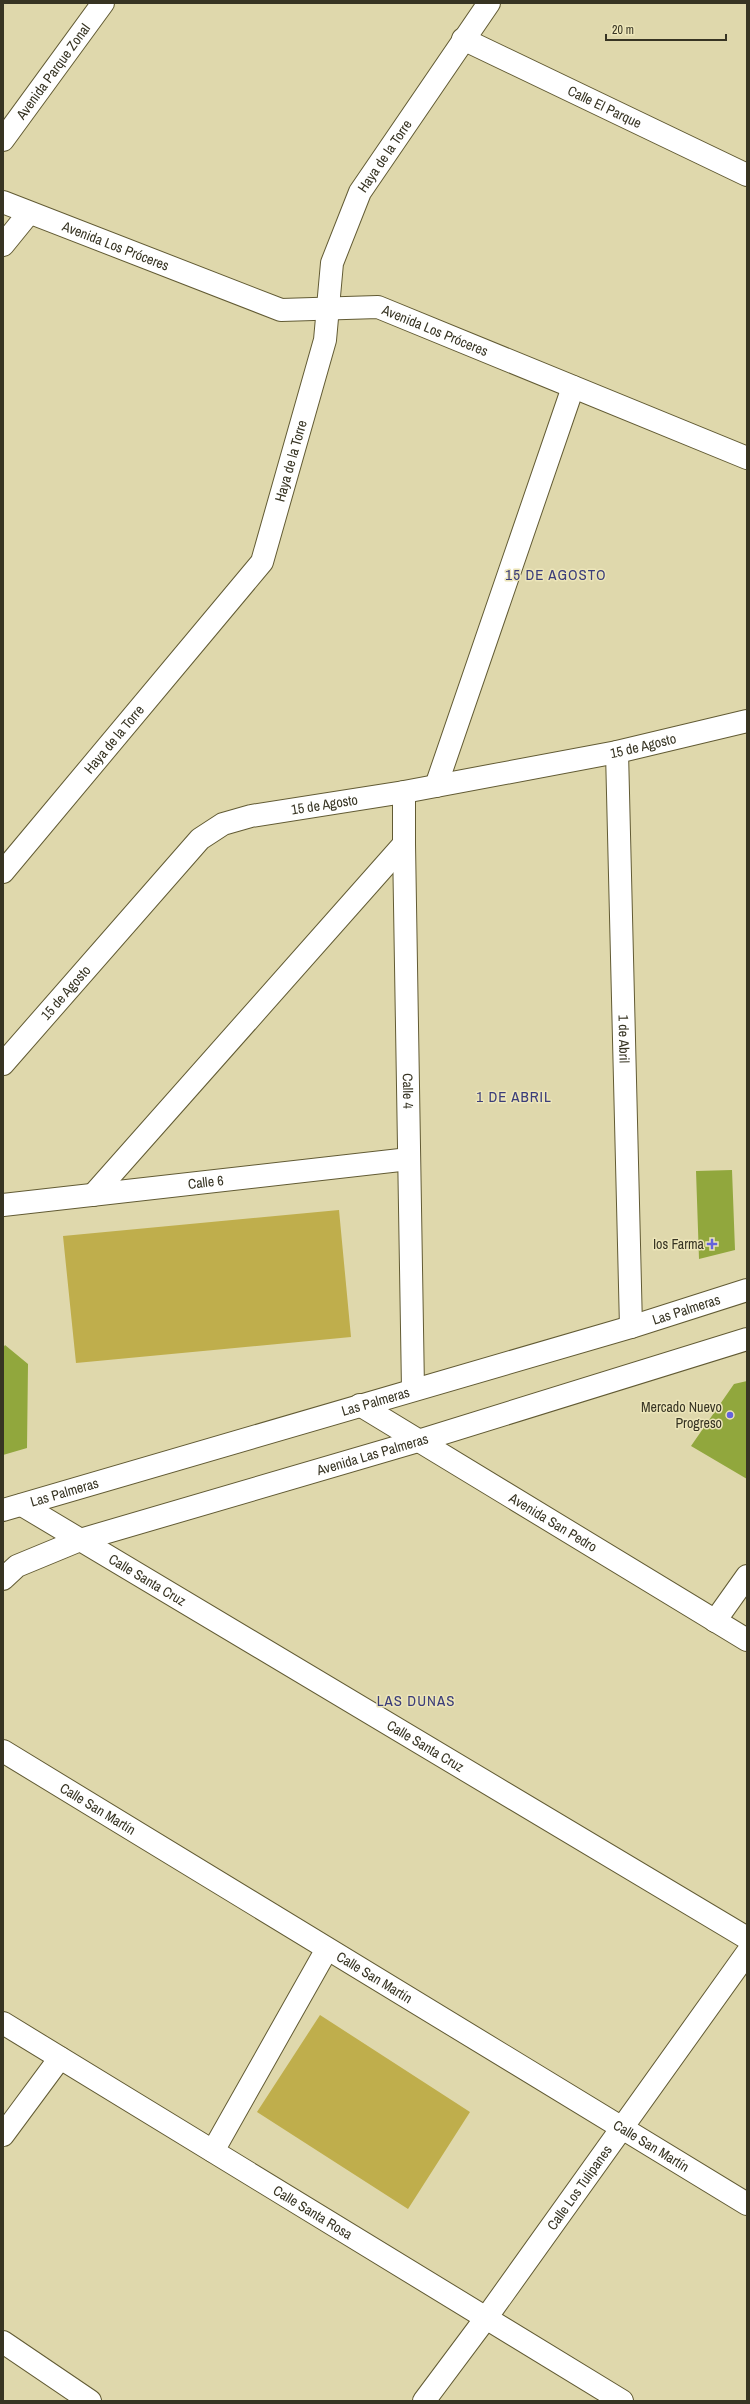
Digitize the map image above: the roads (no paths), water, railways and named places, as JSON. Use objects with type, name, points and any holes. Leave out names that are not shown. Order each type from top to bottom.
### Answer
[{"type":"street","name":"Avenida Parque Zonal","points":[[3,140],[103,3]]},
{"type":"street","name":"Haya de la Torre","points":[[3,872],[262,562],[325,340],[332,264],[360,192],[489,3]]},
{"type":"street","name":"Calle El Parque","points":[[463,39],[747,174]]},
{"type":"street","name":"Avenida Los Próceres","points":[[3,202],[29,214],[281,310],[327,310],[378,307],[747,458]]},
{"type":"street","points":[[3,245],[29,214]]},
{"type":"street","points":[[436,786],[573,387]]},
{"type":"street","name":"15 de Agosto","points":[[3,1064],[200,839],[223,824],[251,816],[404,792],[617,752],[747,721]]},
{"type":"street","name":"1 de Abril","points":[[617,752],[631,1327]]},
{"type":"street","name":"Calle 4","points":[[404,792],[414,1389]]},
{"type":"street","points":[[93,1195],[404,844]]},
{"type":"street","name":"Calle 6","points":[[3,1205],[409,1159]]},
{"type":"street","name":"Las Palmeras","points":[[12,1508],[414,1389],[631,1327],[747,1290]]},
{"type":"street","name":"Avenida Las Palmeras","points":[[3,1579],[17,1566],[80,1540],[418,1440],[747,1339]]},
{"type":"street","name":"Avenida San Pedro","points":[[360,1405],[747,1640]]},
{"type":"street","name":"Calle Santa Cruz","points":[[12,1508],[80,1540],[747,1938]]},
{"type":"street","points":[[715,1621],[747,1576]]},
{"type":"street","name":"Calle San Martín","points":[[3,1751],[747,2204]]},
{"type":"street","points":[[213,2151],[327,1949]]},
{"type":"street","name":"Calle Los Tulipanes","points":[[424,2401],[486,2318],[621,2127],[747,1953]]},
{"type":"street","name":"Calle Santa Rosa","points":[[3,2023],[622,2401]]},
{"type":"street","points":[[3,2135],[60,2058]]},
{"type":"street","points":[[3,2342],[90,2401]]},
{"type":"place","name":"Ios Farma","points":[[712,1244]]},
{"type":"place","name":"Mercado Nuevo Progreso","points":[[730,1415]]},
{"type":"district","name":"15 DE AGOSTO","points":[[556,574]]},
{"type":"district","name":"1 DE ABRIL","points":[[514,1096]]},
{"type":"district","name":"LAS DUNAS","points":[[416,1700]]}]
